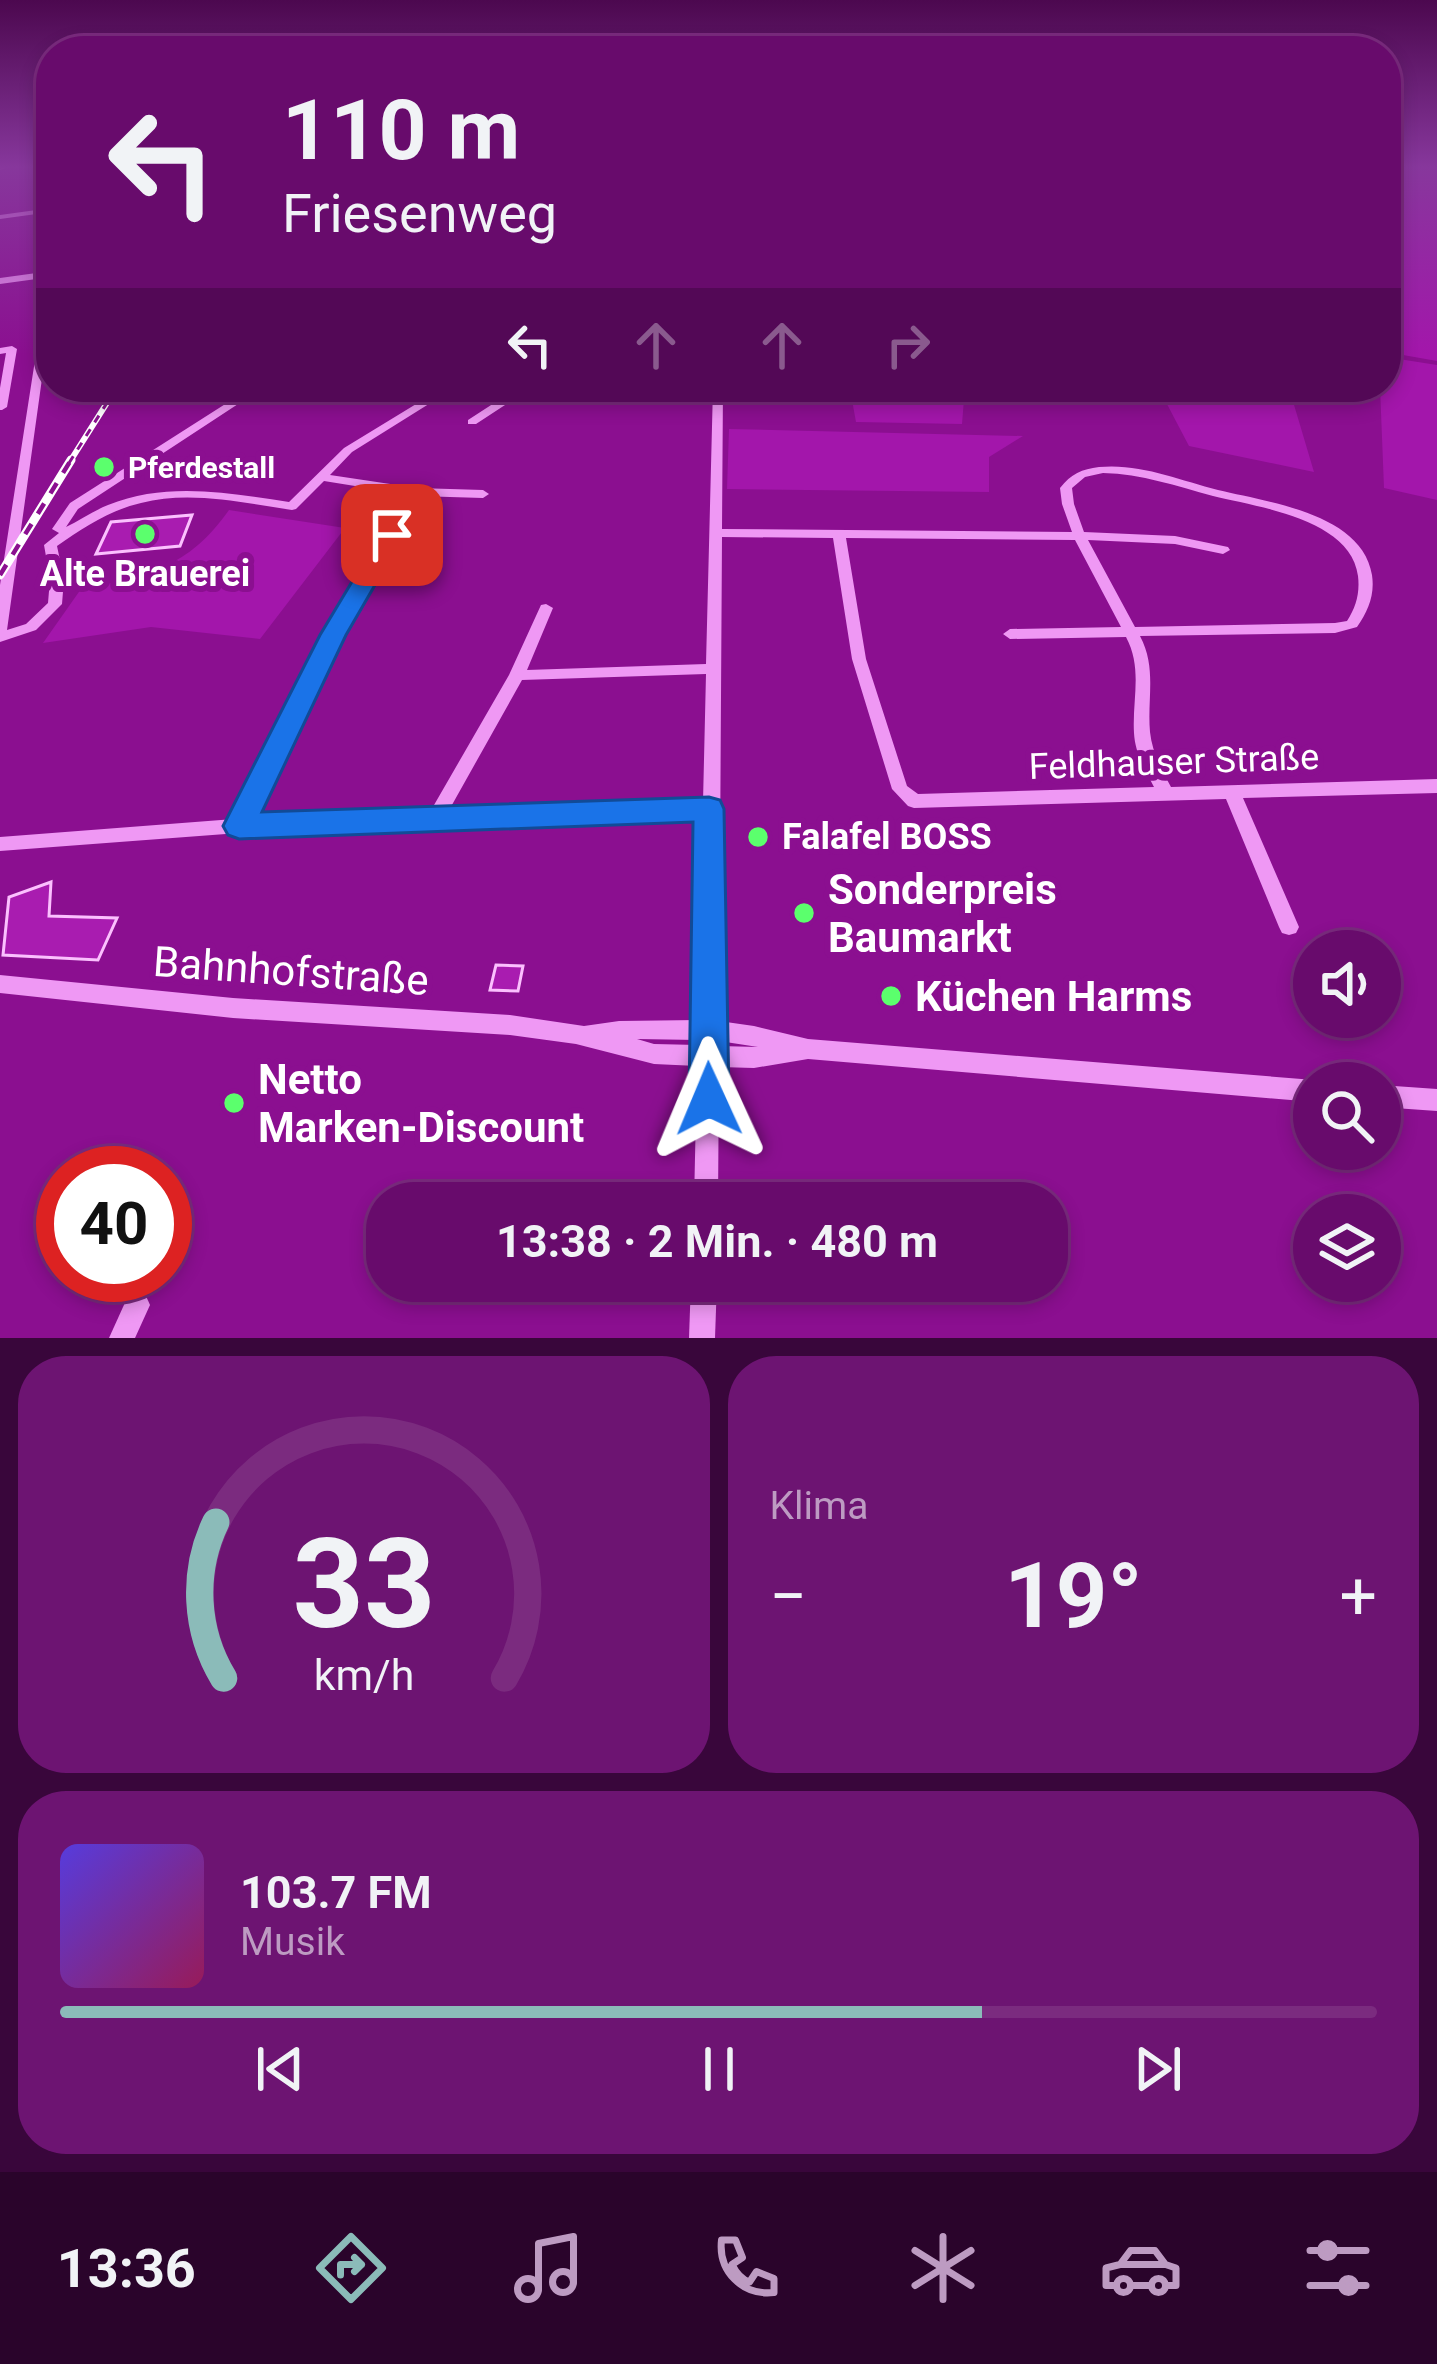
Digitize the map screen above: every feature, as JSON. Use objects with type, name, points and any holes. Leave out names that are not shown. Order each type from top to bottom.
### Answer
[{"type":"street","points":[[0,294],[1,281],[36,279]]},
{"type":"street","points":[[0,351],[12,349],[1,407],[33,403]]},
{"type":"street","points":[[36,392],[0,634],[31,627],[55,604],[57,578],[49,549],[68,532],[121,502],[178,490],[292,506],[349,450],[427,402]]},
{"type":"street","points":[[68,532],[58,529],[74,506],[237,402]]},
{"type":"street","points":[[472,422],[504,402]]},
{"type":"street","points":[[706,1182],[718,402]]},
{"type":"street","points":[[1010,634],[1131,633],[1352,624],[1366,588],[1363,559],[1336,532],[1305,517],[1111,471],[1087,472],[1066,488],[1082,536],[1131,633],[1145,659],[1148,674],[1142,733],[1147,757],[1167,795]]},
{"type":"street","points":[[320,477],[417,492],[483,494]]},
{"type":"street","points":[[239,826],[333,635],[397,528]]},
{"type":"street","points":[[714,533],[1175,539],[1223,550]]},
{"type":"street","name":"Feldhauser Straße","points":[[839,533],[859,659],[900,789],[914,801],[1437,786]]},
{"type":"street","points":[[435,819],[517,675],[546,608]]},
{"type":"street","points":[[517,675],[712,669]]},
{"type":"street","points":[[1232,794],[1289,927]]},
{"type":"street","points":[[0,844],[239,826],[709,809]]},
{"type":"street","name":"Bahnhofstraße","points":[[0,984],[233,1008],[510,1025],[576,1034],[654,1054],[754,1058],[808,1049]]},
{"type":"street","name":"Bahnhofstraße","points":[[576,1034],[658,1026],[708,1029],[756,1033],[808,1049],[1293,1089]]},
{"type":"street","points":[[1401,1097],[1437,1100]]},
{"type":"street","points":[[702,1338],[703,1302]]},
{"type":"street","points":[[122,1338],[137,1305]]},
{"type":"shaded area","points":[[1401,229],[1437,229],[1437,361],[1401,355]]},
{"type":"shaded area","points":[[1401,359],[1437,365],[1437,500],[1384,488],[1381,402],[1401,402]]},
{"type":"shaded area","points":[[852,402],[964,402],[962,424],[856,422]]},
{"type":"shaded area","points":[[1166,402],[1293,402],[1314,472],[1189,446]]},
{"type":"shaded area","points":[[729,429],[1023,436],[989,457],[989,492],[727,489]]},
{"type":"shaded area","points":[[229,510],[345,528],[260,639],[151,627],[43,643],[81,589],[146,574],[182,557]]},
{"type":"building","name":"Alte Brauerei","points":[[192,515],[180,546],[96,554],[111,522]]},
{"type":"building","points":[[51,882],[49,916],[117,918],[98,960],[3,955],[9,897]]},
{"type":"building","points":[[496,965],[523,966],[518,991],[490,990]]},
{"type":"railway","points":[[69,463],[108,402]]},
{"type":"railway","points":[[0,575],[71,460]]},
{"type":"place","name":"Pferdestall","points":[[104,467]]},
{"type":"place","name":"Alte Brauerei","points":[[145,534]]},
{"type":"place","name":"Falafel BOSS","points":[[758,837]]},
{"type":"place","name":"Sonderpreis Baumarkt","points":[[804,913]]},
{"type":"place","name":"Küchen Harms","points":[[891,996]]},
{"type":"place","name":"Netto Marken-Discount","points":[[234,1103]]},
{"type":"route","points":[[392,535],[333,635],[239,826],[709,809],[709,1099]]}]
